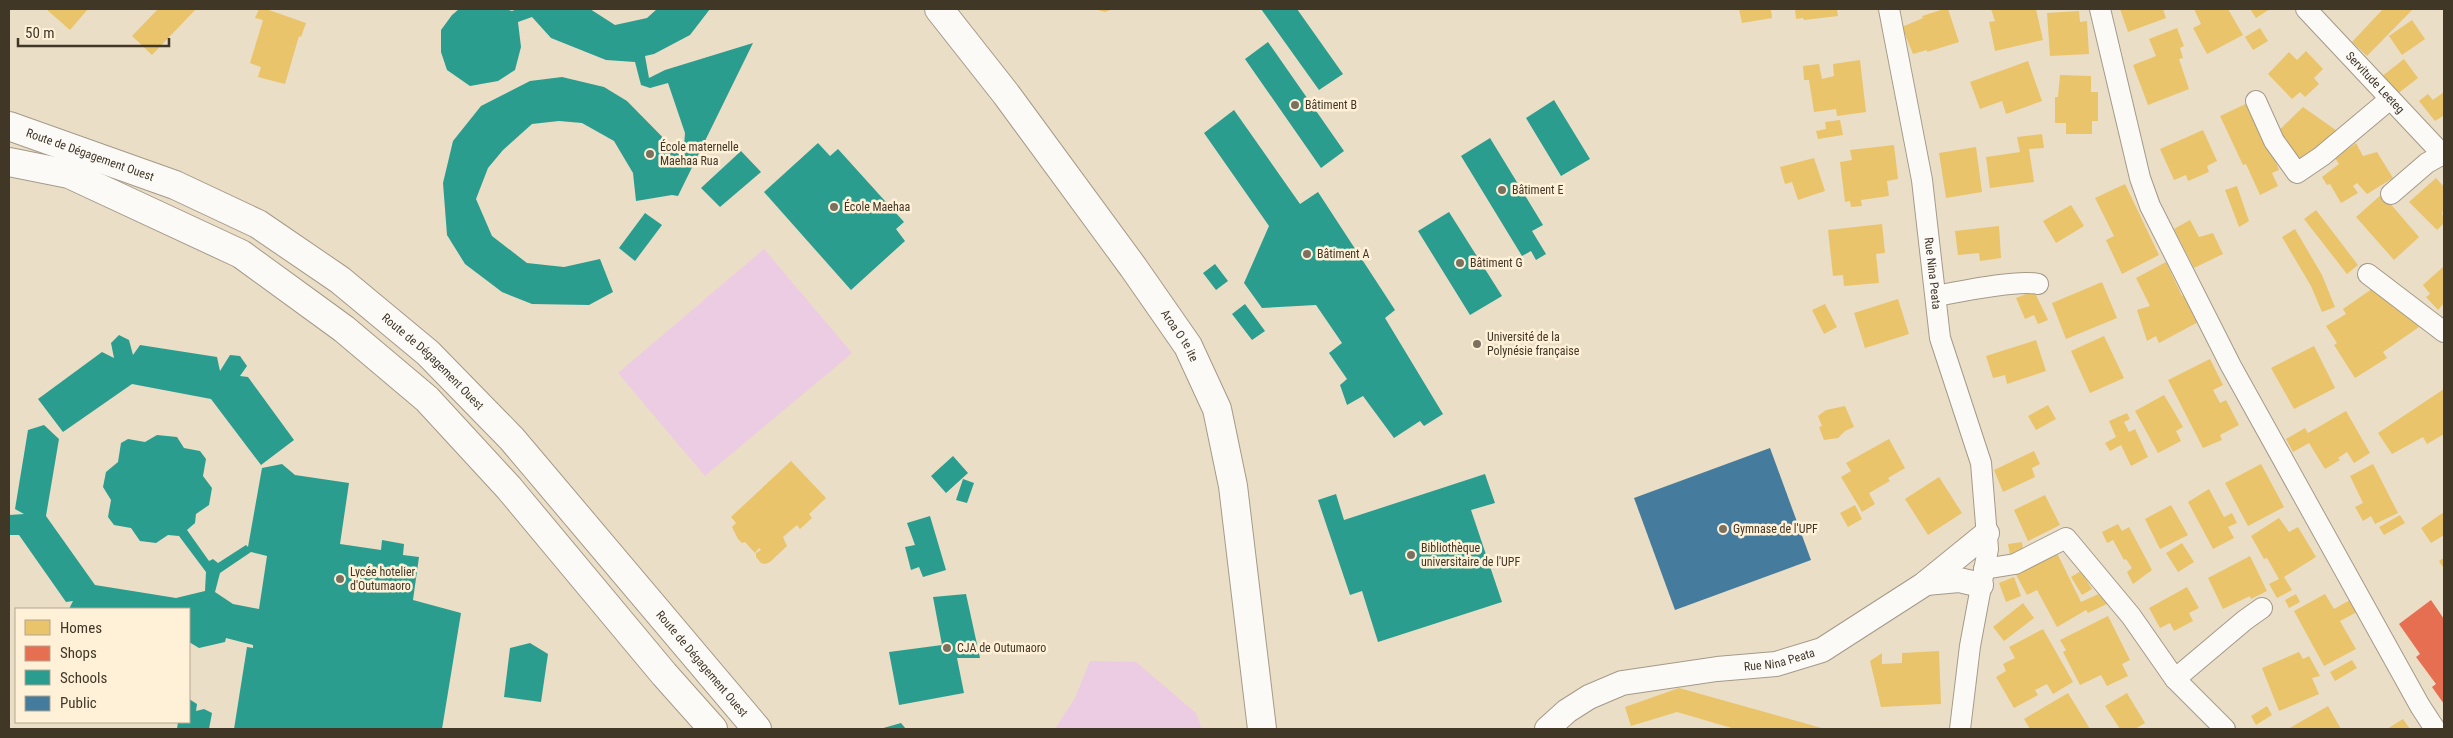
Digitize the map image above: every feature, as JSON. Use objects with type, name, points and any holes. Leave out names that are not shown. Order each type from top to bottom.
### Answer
[{"type":"main road","name":"Aroa O te ite","points":[[940,9],[1006,94],[1133,267],[1188,346],[1217,409],[1233,486],[1262,729]]},
{"type":"main road","name":"Route de Dégagement Ouest","points":[[9,126],[175,185],[258,224],[340,280],[428,353],[512,439],[757,729]]},
{"type":"main road","name":"Route de Dégagement Ouest","points":[[9,162],[69,174],[241,254],[344,330],[427,400],[509,488],[664,674],[713,729]]},
{"type":"street","name":"Rue Nina Peata","points":[[1547,729],[1574,706],[1589,697],[1622,683],[1717,669],[1776,664],[1822,650],[1987,541],[1981,463],[1940,338],[1922,180],[1889,9]]},
{"type":"street","points":[[2100,9],[2140,178],[2150,206],[2236,375],[2435,729]]},
{"type":"street","name":"Servitude Leeteg","points":[[2306,9],[2444,155]]},
{"type":"street","points":[[2256,101],[2274,141],[2297,173],[2322,156],[2390,99]]},
{"type":"street","points":[[2391,194],[2427,164],[2444,155]]},
{"type":"street","points":[[2368,274],[2444,332]]},
{"type":"street","points":[[1936,296],[2012,284],[2030,282],[2038,284]]},
{"type":"street","points":[[1926,583],[1983,577],[2015,564],[2066,538],[2131,616],[2175,679],[2226,729]]},
{"type":"street","points":[[1960,729],[1970,646],[1983,577],[1987,541]]},
{"type":"street","points":[[2175,679],[2262,608]]},
{"type":"shaded area","points":[[764,249],[852,353],[705,476],[618,373]]},
{"type":"shaded area","points":[[1090,661],[1136,662],[1196,713],[1202,729],[1055,729],[1075,698]]},
{"type":"building: Homes","points":[[46,9],[88,9],[70,30]]},
{"type":"building: Homes","points":[[158,9],[196,9],[152,55],[132,36]]},
{"type":"building: Homes","points":[[259,9],[266,9],[306,23],[301,37],[299,36],[285,84],[258,77],[261,67],[250,63],[263,20],[255,18]]},
{"type":"building: Homes","points":[[1094,9],[1113,9],[1105,12]]},
{"type":"building: Homes","points":[[1739,9],[1771,9],[1772,18],[1742,23]]},
{"type":"building: Homes","points":[[1795,9],[1837,9],[1838,16],[1804,20],[1803,18],[1796,19]]},
{"type":"building: Homes","points":[[1948,9],[1959,42],[1927,52],[1927,50],[1913,54],[1902,27],[1923,18],[1922,16]]},
{"type":"building: Homes","points":[[1991,9],[2036,9],[2043,40],[1995,51],[1989,22],[1995,21]]},
{"type":"building: Homes","points":[[2120,9],[2163,9],[2166,18],[2128,32]]},
{"type":"building: Homes","points":[[2194,9],[2228,9],[2243,35],[2207,54],[2193,28],[2201,24]]},
{"type":"building: Homes","points":[[2250,9],[2270,9],[2256,18]]},
{"type":"building: Homes","points":[[2383,9],[2413,9],[2367,56],[2352,42]]},
{"type":"building: Homes","points":[[2079,11],[2080,22],[2087,21],[2089,54],[2050,56],[2047,13]]},
{"type":"building: Homes","points":[[2412,20],[2425,39],[2402,55],[2389,36]]},
{"type":"building: Homes","points":[[2177,28],[2184,46],[2180,48],[2183,58],[2179,59],[2189,89],[2148,105],[2133,65],[2156,56],[2149,39]]},
{"type":"building: Homes","points":[[2260,28],[2268,41],[2253,50],[2245,37]]},
{"type":"building: Homes","points":[[2306,51],[2323,69],[2314,78],[2319,84],[2305,97],[2300,92],[2292,99],[2268,74],[2289,52],[2297,60]]},
{"type":"building: Homes","points":[[2404,59],[2418,78],[2396,95],[2381,77]]},
{"type":"building: Homes","points":[[1860,60],[1866,112],[1837,116],[1836,109],[1814,112],[1809,80],[1804,80],[1803,66],[1819,64],[1822,79],[1834,76],[1833,64]]},
{"type":"building: Homes","points":[[2028,61],[2042,101],[2006,114],[2002,101],[1980,109],[1970,82]]},
{"type":"building: Homes","points":[[2060,75],[2091,76],[2091,92],[2098,92],[2098,121],[2092,121],[2092,134],[2066,134],[2066,123],[2055,123],[2055,97],[2058,97]]},
{"type":"building: Homes","points":[[2444,92],[2444,118],[2443,116],[2435,121],[2419,101],[2428,94],[2433,100]]},
{"type":"building: Homes","points":[[2252,101],[2279,170],[2272,173],[2278,186],[2260,195],[2246,164],[2243,165],[2220,116]]},
{"type":"building: Homes","points":[[2303,107],[2340,133],[2304,167],[2274,135]]},
{"type":"building: Homes","points":[[1840,120],[1843,135],[1818,139],[1816,131],[1826,129],[1825,122]]},
{"type":"building: Homes","points":[[2203,130],[2217,161],[2207,166],[2209,172],[2188,181],[2186,175],[2174,180],[2160,149]]},
{"type":"building: Homes","points":[[2042,134],[2044,148],[2029,149],[2034,182],[1990,188],[1986,157],[2020,152],[2017,137]]},
{"type":"building: Homes","points":[[2356,143],[2363,156],[2377,152],[2393,178],[2367,194],[2357,183],[2353,186],[2358,193],[2341,203],[2330,184],[2327,185],[2322,177],[2339,164],[2335,158]]},
{"type":"building: Homes","points":[[1894,145],[1898,179],[1887,181],[1889,196],[1861,200],[1862,206],[1851,207],[1850,201],[1845,202],[1840,162],[1852,160],[1850,150]]},
{"type":"building: Homes","points":[[1976,147],[1982,192],[1946,198],[1939,153]]},
{"type":"building: Homes","points":[[1814,158],[1825,191],[1798,200],[1792,182],[1785,184],[1780,167]]},
{"type":"building: Homes","points":[[2436,178],[2444,187],[2444,210],[2442,212],[2444,223],[2437,230],[2409,202]]},
{"type":"building: Homes","points":[[2125,184],[2159,255],[2122,274],[2106,240],[2114,236],[2095,198]]},
{"type":"building: Homes","points":[[2237,186],[2249,221],[2239,227],[2225,190]]},
{"type":"building: Homes","points":[[2382,194],[2419,237],[2394,260],[2356,217]]},
{"type":"building: Homes","points":[[2071,205],[2084,226],[2056,243],[2043,221]]},
{"type":"building: Homes","points":[[2316,210],[2358,265],[2347,274],[2304,219]]},
{"type":"building: Homes","points":[[2190,220],[2199,237],[2213,233],[2223,254],[2194,268],[2174,229]]},
{"type":"building: Homes","points":[[1882,224],[1885,253],[1876,254],[1879,283],[1844,286],[1843,275],[1833,276],[1828,230]]},
{"type":"building: Homes","points":[[1999,226],[2001,258],[1980,261],[1979,253],[1958,255],[1955,231]]},
{"type":"building: Homes","points":[[2295,229],[2322,275],[2335,307],[2322,312],[2311,286],[2282,237]]},
{"type":"building: Homes","points":[[2166,262],[2182,296],[2186,294],[2200,321],[2159,343],[2156,336],[2147,341],[2137,310],[2150,306],[2136,278]]},
{"type":"building: Homes","points":[[2444,266],[2444,303],[2438,310],[2426,297],[2430,294],[2423,285]]},
{"type":"building: Homes","points":[[2102,282],[2117,318],[2066,339],[2052,303]]},
{"type":"building: Homes","points":[[2379,284],[2396,309],[2403,304],[2419,327],[2383,352],[2387,358],[2355,378],[2334,345],[2337,343],[2326,326],[2346,314],[2343,309]]},
{"type":"building: Homes","points":[[2034,291],[2048,320],[2038,324],[2034,315],[2025,319],[2016,298]]},
{"type":"building: Homes","points":[[1898,299],[1909,334],[1865,348],[1854,313]]},
{"type":"building: Homes","points":[[1825,304],[1837,327],[1824,334],[1812,310]]},
{"type":"building: Homes","points":[[2104,336],[2124,378],[2090,393],[2071,351]]},
{"type":"building: Homes","points":[[2036,340],[2046,371],[2007,384],[2005,375],[1993,378],[1986,356]]},
{"type":"building: Homes","points":[[2314,346],[2335,388],[2294,409],[2271,368]]},
{"type":"building: Homes","points":[[2210,359],[2223,385],[2213,390],[2220,403],[2226,400],[2239,425],[2220,435],[2222,440],[2203,448],[2168,380]]},
{"type":"building: Homes","points":[[2444,389],[2444,434],[2427,444],[2423,437],[2392,454],[2378,433]]},
{"type":"building: Homes","points":[[2164,395],[2183,427],[2176,431],[2181,441],[2158,453],[2135,411]]},
{"type":"building: Homes","points":[[2048,405],[2056,419],[2036,430],[2028,416]]},
{"type":"building: Homes","points":[[1845,406],[1854,427],[1845,431],[1838,438],[1824,440],[1819,427],[1822,426],[1818,416],[1826,410]]},
{"type":"building: Homes","points":[[2346,411],[2370,453],[2354,463],[2347,452],[2338,458],[2340,460],[2325,469],[2309,443],[2293,452],[2286,439],[2305,428],[2308,433]]},
{"type":"building: Homes","points":[[2127,413],[2130,419],[2124,422],[2129,432],[2135,429],[2148,457],[2131,466],[2121,445],[2110,451],[2105,443],[2116,437],[2109,421]]},
{"type":"building: Homes","points":[[1889,439],[1905,468],[1888,478],[1890,481],[1869,493],[1875,504],[1862,512],[1841,477],[1851,471],[1846,463]]},
{"type":"building: Homes","points":[[2034,451],[2040,464],[2032,468],[2035,477],[2003,492],[1994,470]]},
{"type":"building: Homes","points":[[791,461],[826,498],[809,514],[812,518],[800,529],[797,525],[783,537],[787,546],[770,562],[761,563],[756,557],[756,553],[761,550],[759,548],[755,553],[745,542],[742,543],[738,539],[732,527],[736,523],[731,517]]},
{"type":"building: Homes","points":[[2261,464],[2284,507],[2248,526],[2225,483]]},
{"type":"building: Homes","points":[[2373,464],[2398,513],[2375,524],[2371,516],[2363,521],[2355,507],[2363,503],[2350,476]]},
{"type":"building: Homes","points":[[1939,477],[1962,513],[1928,535],[1905,499]]},
{"type":"building: Homes","points":[[2209,489],[2224,517],[2232,513],[2237,523],[2228,527],[2234,538],[2213,549],[2188,502]]},
{"type":"building: Homes","points":[[2045,495],[2060,525],[2028,541],[2014,510]]},
{"type":"building: Homes","points":[[1855,505],[1862,519],[1848,527],[1840,513]]},
{"type":"building: Homes","points":[[2171,505],[2188,535],[2160,549],[2145,519]]},
{"type":"building: Homes","points":[[2444,512],[2444,535],[2431,543],[2421,528]]},
{"type":"building: Homes","points":[[2400,515],[2405,523],[2384,535],[2379,527]]},
{"type":"building: Homes","points":[[2279,518],[2289,532],[2298,527],[2316,557],[2284,577],[2292,590],[2277,598],[2269,584],[2279,579],[2267,558],[2264,559],[2251,536]]},
{"type":"building: Homes","points":[[2118,524],[2122,531],[2129,527],[2152,570],[2133,584],[2127,572],[2132,568],[2126,559],[2124,560],[2113,540],[2107,543],[2102,532]]},
{"type":"building: Homes","points":[[2022,542],[2024,558],[2011,560],[2008,544]]},
{"type":"building: Homes","points":[[2182,543],[2194,562],[2178,572],[2166,553]]},
{"type":"building: Homes","points":[[2055,549],[2081,602],[2105,591],[2111,602],[2088,613],[2086,610],[2057,627],[2037,590],[2027,595],[2014,571]]},
{"type":"building: Homes","points":[[2250,556],[2267,591],[2251,599],[2250,596],[2223,609],[2208,578]]},
{"type":"building: Homes","points":[[2444,558],[2444,569],[2439,561]]},
{"type":"building: Homes","points":[[2081,571],[2092,589],[2082,595],[2071,577]]},
{"type":"building: Homes","points":[[2014,577],[2021,596],[2006,602],[1999,583]]},
{"type":"building: Homes","points":[[2187,587],[2199,608],[2189,613],[2193,621],[2174,631],[2170,623],[2160,628],[2149,608]]},
{"type":"building: Homes","points":[[2296,594],[2300,602],[2289,608],[2285,600]]},
{"type":"building: Homes","points":[[2325,594],[2334,609],[2350,600],[2357,612],[2340,621],[2356,649],[2324,666],[2294,611]]},
{"type":"building: Homes","points":[[2023,603],[2034,618],[2004,641],[1993,627]]},
{"type":"building: Homes","points":[[2108,616],[2130,660],[2122,664],[2128,676],[2107,686],[2101,675],[2080,685],[2063,652],[2066,650],[2060,640]]},
{"type":"building: Homes","points":[[2043,629],[2073,682],[2053,694],[2047,684],[2035,690],[2038,695],[2014,708],[1996,677],[2006,671],[2003,664],[2015,658],[2009,647]]},
{"type":"building: Homes","points":[[1939,651],[1941,704],[1881,707],[1870,661],[1882,653],[1882,664],[1902,663],[1902,653]]},
{"type":"building: Homes","points":[[2299,652],[2303,659],[2309,656],[2320,676],[2312,678],[2319,694],[2279,711],[2262,668]]},
{"type":"building: Homes","points":[[2352,660],[2357,668],[2335,681],[2330,672]]},
{"type":"building: Homes","points":[[1679,688],[1825,729],[1735,729],[1677,712],[1631,726],[1625,707]]},
{"type":"building: Homes","points":[[2068,693],[2090,729],[2030,729],[2024,719]]},
{"type":"building: Homes","points":[[2127,693],[2145,723],[2135,729],[2120,729],[2105,706]]},
{"type":"building: Homes","points":[[2267,706],[2272,715],[2256,725],[2251,716]]},
{"type":"building: Homes","points":[[2328,706],[2341,729],[2288,729]]},
{"type":"building: Homes","points":[[2403,719],[2410,729],[2387,729]]},
{"type":"building: Shops","points":[[2431,600],[2444,619],[2444,704],[2432,687],[2436,684],[2416,657],[2420,654],[2399,624]]},
{"type":"building: Schools","name":"École maternelle Maehaa Rua","points":[[459,9],[506,9],[512,11],[517,9],[590,9],[615,25],[647,18],[657,9],[710,9],[690,35],[654,54],[645,56],[649,78],[665,70],[753,43],[678,196],[672,195],[636,201],[633,173],[614,141],[582,123],[559,121],[532,124],[503,150],[488,168],[476,199],[492,236],[527,263],[564,267],[600,259],[613,292],[589,305],[532,304],[502,292],[465,264],[447,235],[443,183],[453,141],[481,106],[530,81],[562,77],[604,87],[627,101],[683,158],[685,133],[668,83],[650,88],[641,85],[635,62],[606,60],[551,38],[532,17],[518,22],[521,47],[515,70],[498,81],[470,86],[447,70],[441,52],[441,30]]},
{"type":"building: Schools","points":[[1261,9],[1297,9],[1343,74],[1319,90]]},
{"type":"building: Schools","name":"Bâtiment B","points":[[1268,42],[1344,151],[1321,168],[1245,59]]},
{"type":"building: Schools","points":[[1554,100],[1590,159],[1561,176],[1526,118]]},
{"type":"building: Schools","name":"Bâtiment A","points":[[1234,110],[1300,204],[1318,192],[1395,310],[1385,318],[1443,414],[1424,426],[1420,421],[1394,438],[1363,396],[1347,405],[1340,385],[1347,379],[1329,353],[1342,343],[1316,305],[1262,308],[1244,283],[1269,226],[1204,133]]},
{"type":"building: Schools","name":"Bâtiment E","points":[[1490,138],[1543,225],[1532,231],[1546,254],[1536,260],[1531,251],[1522,256],[1461,156]]},
{"type":"building: Schools","name":"École maternelle Maehaa Rua","points":[[818,143],[830,156],[838,149],[904,222],[896,229],[905,241],[851,290],[764,192]]},
{"type":"building: Schools","name":"École maternelle Maehaa Rua","points":[[741,151],[761,172],[720,207],[701,188]]},
{"type":"building: Schools","name":"Bâtiment G","points":[[1449,212],[1502,296],[1470,315],[1418,231]]},
{"type":"building: Schools","points":[[645,213],[662,225],[635,261],[619,248]]},
{"type":"building: Schools","points":[[1215,264],[1228,281],[1216,290],[1203,273]]},
{"type":"building: Schools","points":[[1245,304],[1265,331],[1252,340],[1232,314]]},
{"type":"building: Schools","points":[[119,335],[129,340],[133,355],[140,345],[217,357],[220,371],[230,355],[240,356],[247,366],[240,376],[248,377],[294,440],[261,465],[211,399],[132,384],[63,432],[38,399],[102,352],[114,358],[111,343]]},
{"type":"building: Schools","name":"Lycée hotelier d'Outumaoro","points":[[44,425],[59,439],[46,516],[95,585],[176,598],[205,591],[206,572],[179,536],[168,535],[156,543],[140,541],[131,528],[114,525],[108,517],[111,500],[103,487],[106,472],[118,462],[121,443],[128,439],[145,442],[157,435],[177,437],[184,448],[200,451],[206,459],[203,476],[212,488],[209,505],[196,514],[195,523],[187,530],[209,561],[213,559],[218,563],[246,545],[248,547],[262,468],[282,464],[295,475],[349,483],[340,544],[381,550],[382,540],[404,544],[403,555],[419,557],[413,600],[461,613],[442,729],[234,729],[247,647],[253,648],[253,645],[226,638],[225,642],[199,648],[190,643],[190,608],[70,608],[73,601],[66,602],[19,535],[9,535],[9,515],[24,514],[15,509],[28,430]],"holes":[[[251,552],[267,556],[259,609],[233,604],[215,592],[220,573]]]},
{"type":"building: Schools","points":[[953,456],[968,473],[946,493],[931,476]]},
{"type":"building: Schools","name":"Bibliothèque universitaire de l'UPF","points":[[1485,474],[1495,503],[1471,510],[1502,602],[1378,642],[1362,591],[1350,595],[1318,500],[1336,494],[1344,520]]},
{"type":"building: Schools","points":[[963,479],[974,483],[967,503],[956,500]]},
{"type":"building: Schools","points":[[930,516],[946,570],[923,577],[919,567],[911,570],[905,547],[915,545],[907,523]]},
{"type":"building: Schools","name":"CJA de Outumaoro","points":[[966,594],[980,658],[957,658],[964,693],[899,705],[889,652],[942,645],[933,597]]},
{"type":"building: Schools","points":[[530,643],[548,654],[541,702],[504,697],[510,648]]},
{"type":"building: Schools","points":[[190,700],[197,704],[196,711],[204,709],[212,713],[209,729],[177,729],[178,723],[190,723]]},
{"type":"building: Schools","points":[[901,723],[906,729],[880,729]]},
{"type":"building: Public","name":"Gymnase de l'UPF","points":[[1770,448],[1811,560],[1675,610],[1634,498]]},
{"type":"place","name":"Bâtiment B","points":[[1295,105]]},
{"type":"place","name":"École maternelle Maehaa Rua","points":[[650,154]]},
{"type":"place","name":"Bâtiment E","points":[[1502,190]]},
{"type":"place","name":"École Maehaa","points":[[834,207]]},
{"type":"place","name":"Bâtiment A","points":[[1307,254]]},
{"type":"place","name":"Bâtiment G","points":[[1460,263]]},
{"type":"place","name":"Université de la Polynésie française","points":[[1477,344]]},
{"type":"place","name":"Gymnase de l'UPF","points":[[1723,529]]},
{"type":"place","name":"Bibliothèque universitaire de l'UPF","points":[[1411,555]]},
{"type":"place","name":"Lycée hotelier d'Outumaoro","points":[[340,579]]},
{"type":"place","name":"CJA de Outumaoro","points":[[947,648]]}]
